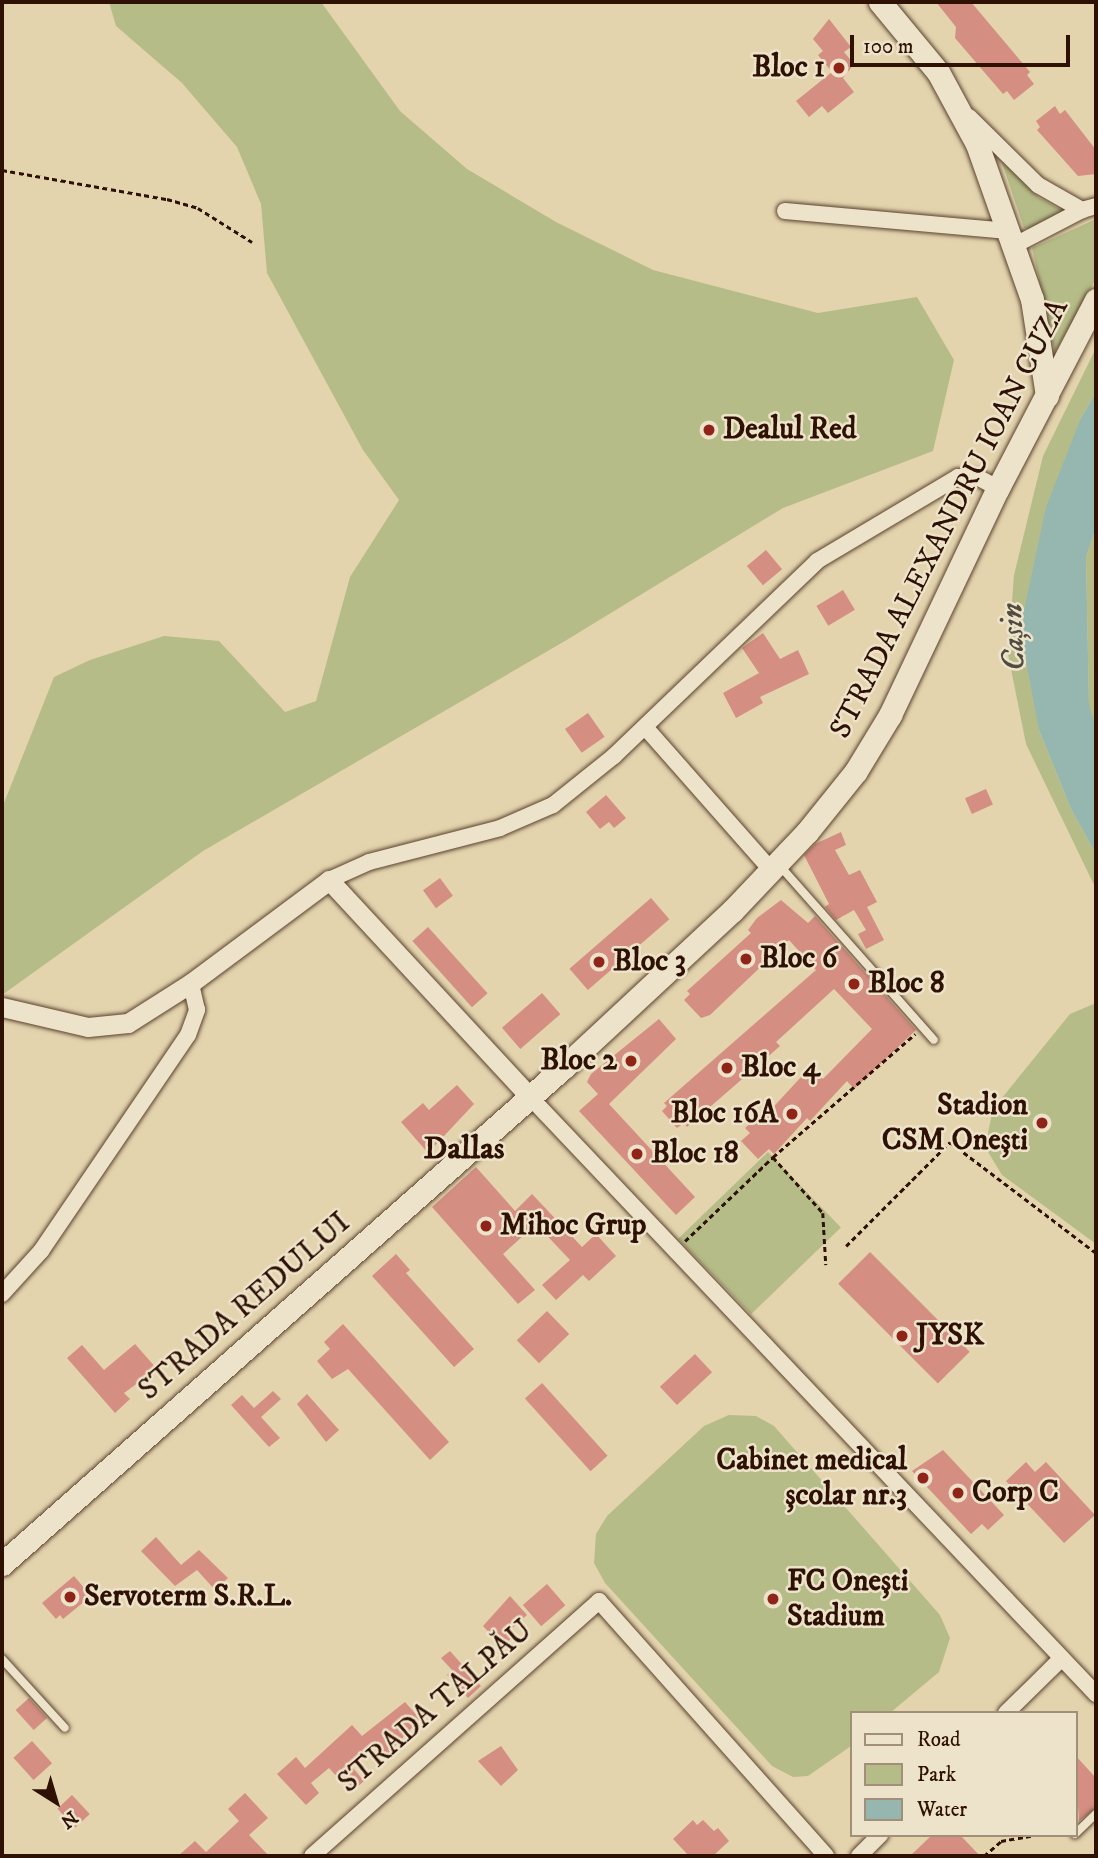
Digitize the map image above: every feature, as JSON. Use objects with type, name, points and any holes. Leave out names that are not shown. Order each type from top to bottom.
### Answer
[{"type":"main road","points":[[880,2],[938,72],[958,106],[1013,238],[1042,347],[1047,396]]},
{"type":"main road","name":"STRADA ALEXANDRU IOAN CUZA","points":[[530,1097],[775,867],[835,798],[881,732],[998,488],[1096,300]]},
{"type":"main road","name":"STRADA REDULUI","points":[[2,1564],[530,1097]]},
{"type":"street","points":[[958,106],[1038,185],[1089,208]]},
{"type":"street","points":[[785,211],[1013,238],[1089,208]]},
{"type":"street","points":[[2,1007],[69,1024],[115,1027],[141,1017],[191,983],[330,880],[369,862],[500,828],[536,814],[593,775],[817,561],[958,477],[979,478],[998,488]]},
{"type":"street","points":[[645,727],[775,867]]},
{"type":"street","points":[[330,880],[530,1097],[1096,1694]]},
{"type":"street","points":[[2,1294],[41,1251],[188,1035],[197,1010],[191,983]]},
{"type":"street","name":"STRADA TALPĂU","points":[[312,1856],[599,1601],[827,1856]]},
{"type":"street","points":[[1008,1711],[1062,1658]]},
{"type":"street","points":[[859,1856],[878,1837]]},
{"type":"lane","points":[[775,867],[934,1040]]},
{"type":"lane","points":[[2,1659],[65,1728]]},
{"type":"lane","points":[[1077,1831],[1096,1814]]},
{"type":"path","points":[[2,170],[167,199],[198,208],[252,242]]},
{"type":"path","points":[[682,1243],[774,1157],[922,1027]]},
{"type":"path","points":[[846,1245],[950,1142],[1096,1253]]},
{"type":"path","points":[[774,1157],[824,1213],[826,1265]]},
{"type":"path","points":[[997,1837],[1001,1841]]},
{"type":"path","points":[[984,1856],[1001,1841],[1024,1837]]},
{"type":"green space","points":[[109,2],[321,2],[400,111],[467,169],[556,222],[653,270],[818,313],[917,297],[954,360],[933,451],[783,508],[565,641],[203,851],[2,995],[2,808],[54,677],[90,660],[164,636],[219,641],[285,712],[316,701],[350,577],[399,500],[363,450],[267,273],[261,204],[237,147],[182,83],[116,26]]},
{"type":"green space","points":[[1000,157],[1038,197],[1063,211],[1031,229],[1024,228]]},
{"type":"green space","points":[[1096,219],[1096,279],[1055,352],[1032,248]]},
{"type":"green space","points":[[1096,348],[1096,392],[1080,420],[1039,730],[1071,809],[1096,854],[1096,889],[1026,744],[1008,654],[1014,575],[1043,456]]},
{"type":"green space","points":[[1096,528],[1096,725],[1089,706],[1086,557]]},
{"type":"green space","name":"Stadion CSM Onești","points":[[1096,1003],[1096,1244],[1002,1175],[985,1147],[993,1109],[1070,1014]]},
{"type":"green space","points":[[768,1152],[841,1228],[751,1314],[678,1239]]},
{"type":"green space","name":"FC Onești Stadium","points":[[729,1415],[756,1416],[774,1426],[940,1615],[950,1638],[939,1672],[892,1711],[850,1711],[850,1747],[808,1776],[793,1777],[772,1766],[605,1583],[594,1563],[596,1534],[607,1516],[704,1426]]},
{"type":"water","points":[[1096,392],[1096,528],[1086,557],[1089,705],[1096,725],[1096,854],[1071,809],[1039,730],[1020,629],[1046,507],[1080,420]]},
{"type":"building","points":[[936,2],[971,2],[1030,72],[1027,75],[1034,84],[1014,100],[1007,91],[1003,94],[955,38],[956,27]]},
{"type":"building","name":"Bloc 1","points":[[829,19],[851,47],[844,52],[854,64],[843,78],[854,92],[828,113],[822,106],[809,117],[796,101],[832,72],[818,55],[823,51],[813,39]]},
{"type":"building","points":[[1055,106],[1060,114],[1065,110],[1096,150],[1096,174],[1078,176],[1037,130],[1040,127],[1036,121]]},
{"type":"building","points":[[766,550],[782,569],[763,585],[747,566]]},
{"type":"building","points":[[843,590],[855,610],[828,626],[816,606]]},
{"type":"building","points":[[763,633],[780,659],[798,650],[809,674],[760,697],[763,703],[736,718],[723,693],[759,673],[742,648]]},
{"type":"building","points":[[588,713],[605,737],[582,753],[565,729]]},
{"type":"building","points":[[986,789],[993,805],[972,814],[965,798]]},
{"type":"building","points":[[606,795],[626,818],[614,828],[609,822],[600,829],[586,812]]},
{"type":"building","points":[[841,832],[846,845],[835,850],[849,875],[860,870],[877,902],[867,907],[884,940],[866,949],[858,934],[866,930],[854,910],[836,920],[825,907],[829,904],[804,855],[815,844]]},
{"type":"building","points":[[440,878],[453,896],[436,908],[423,890]]},
{"type":"building","points":[[651,898],[669,919],[588,990],[569,969]]},
{"type":"building","points":[[781,900],[808,923],[815,916],[916,1030],[854,1089],[847,1081],[810,1121],[807,1118],[774,1154],[769,1149],[758,1159],[741,1141],[750,1133],[745,1128],[762,1113],[765,1116],[802,1076],[806,1080],[816,1071],[823,1079],[872,1029],[834,989],[776,1042],[780,1046],[687,1127],[684,1123],[677,1128],[662,1111],[667,1106],[664,1103],[816,970],[789,940],[710,1015],[701,1018],[684,1000],[690,994],[687,991],[751,933],[748,930],[757,918]]},
{"type":"building","points":[[428,927],[488,993],[472,1007],[412,941]]},
{"type":"building","points":[[542,993],[560,1014],[520,1049],[502,1028]]},
{"type":"building","points":[[659,1019],[676,1039],[609,1104],[695,1197],[676,1215],[579,1111],[598,1094],[587,1082],[591,1074]]},
{"type":"building","points":[[457,1085],[474,1104],[428,1153],[401,1122],[423,1103],[429,1110]]},
{"type":"building","points":[[476,1167],[515,1211],[532,1194],[582,1247],[596,1234],[616,1256],[589,1281],[583,1275],[556,1300],[542,1285],[570,1260],[536,1224],[503,1254],[535,1290],[518,1304],[432,1207]]},
{"type":"building","points":[[870,1252],[970,1352],[938,1384],[838,1284]]},
{"type":"building","points":[[396,1254],[410,1270],[406,1273],[474,1349],[454,1367],[372,1276]]},
{"type":"building","points":[[547,1311],[569,1334],[539,1363],[517,1340]]},
{"type":"building","points":[[343,1324],[449,1442],[430,1460],[348,1369],[332,1379],[317,1361],[330,1349],[324,1342]]},
{"type":"building","points":[[135,1344],[157,1369],[124,1393],[130,1399],[115,1413],[67,1358],[82,1345],[104,1370]]},
{"type":"building","points":[[695,1354],[712,1372],[677,1405],[660,1387]]},
{"type":"building","points":[[542,1383],[608,1456],[590,1471],[525,1398]]},
{"type":"building","points":[[273,1391],[281,1399],[261,1417],[280,1438],[269,1447],[231,1405],[242,1395],[254,1408]]},
{"type":"building","points":[[307,1394],[339,1430],[326,1442],[297,1404]]},
{"type":"building","name":"Corp C","points":[[943,1450],[1004,1515],[988,1530],[982,1524],[971,1534],[912,1471]]},
{"type":"building","points":[[1026,1462],[1035,1472],[1046,1462],[1095,1515],[1064,1543],[1006,1481]]},
{"type":"building","points":[[156,1537],[181,1565],[199,1550],[228,1578],[215,1590],[197,1570],[175,1586],[141,1551]]},
{"type":"building","points":[[74,1576],[91,1596],[63,1619],[60,1615],[56,1619],[42,1603]]},
{"type":"building","points":[[547,1584],[565,1605],[541,1626],[523,1605]]},
{"type":"building","points":[[510,1596],[527,1615],[507,1633],[512,1638],[502,1646],[483,1626]]},
{"type":"building","points":[[450,1651],[481,1686],[468,1698],[447,1675],[452,1670],[441,1658]]},
{"type":"building","points":[[29,1698],[47,1718],[34,1730],[16,1710]]},
{"type":"building","points":[[405,1702],[420,1719],[385,1757],[376,1747],[352,1767],[364,1781],[351,1792],[329,1768],[311,1783],[319,1793],[306,1805],[277,1774],[296,1757],[305,1768],[352,1725],[362,1736]]},
{"type":"building","points":[[32,1741],[52,1763],[33,1780],[13,1758]]},
{"type":"building","points":[[501,1746],[518,1770],[501,1786],[478,1761]]},
{"type":"building","points":[[1077,1757],[1096,1778],[1096,1808],[1079,1821]]},
{"type":"building","points":[[245,1793],[268,1818],[249,1835],[269,1856],[178,1856],[195,1841],[206,1852],[239,1821],[228,1809]]},
{"type":"building","points":[[72,1795],[90,1814],[75,1828],[57,1809]]},
{"type":"building","points":[[693,1820],[697,1825],[703,1820],[714,1831],[718,1828],[729,1841],[713,1856],[689,1856],[673,1839]]},
{"type":"building","points":[[930,1837],[962,1837],[980,1856],[910,1856]]},
{"type":"place","name":"Bloc 1","points":[[839,68]]},
{"type":"place","name":"Dealul Red","points":[[709,430]]},
{"type":"place","name":"Bloc 6","points":[[746,959]]},
{"type":"place","name":"Bloc 3","points":[[599,962]]},
{"type":"place","name":"Bloc 8","points":[[854,984]]},
{"type":"place","name":"Bloc 2","points":[[631,1061]]},
{"type":"place","name":"Bloc 4","points":[[727,1068]]},
{"type":"place","name":"Bloc 16A","points":[[792,1114]]},
{"type":"place","name":"Stadion CSM Onești","points":[[1042,1123]]},
{"type":"place","name":"Bloc 18","points":[[637,1154]]},
{"type":"place","name":"Mihoc Grup","points":[[486,1226]]},
{"type":"place","name":"JYSK","points":[[902,1336]]},
{"type":"place","name":"Cabinet medical școlar nr.3","points":[[923,1478]]},
{"type":"place","name":"Corp C","points":[[958,1493]]},
{"type":"place","name":"Servoterm S.R.L.","points":[[70,1597]]},
{"type":"place","name":"FC Onești Stadium","points":[[773,1599]]},
{"type":"district","name":"Dallas","points":[[464,1149]]},
{"type":"water label","name":"Cașin","points":[[1014,637]]}]
